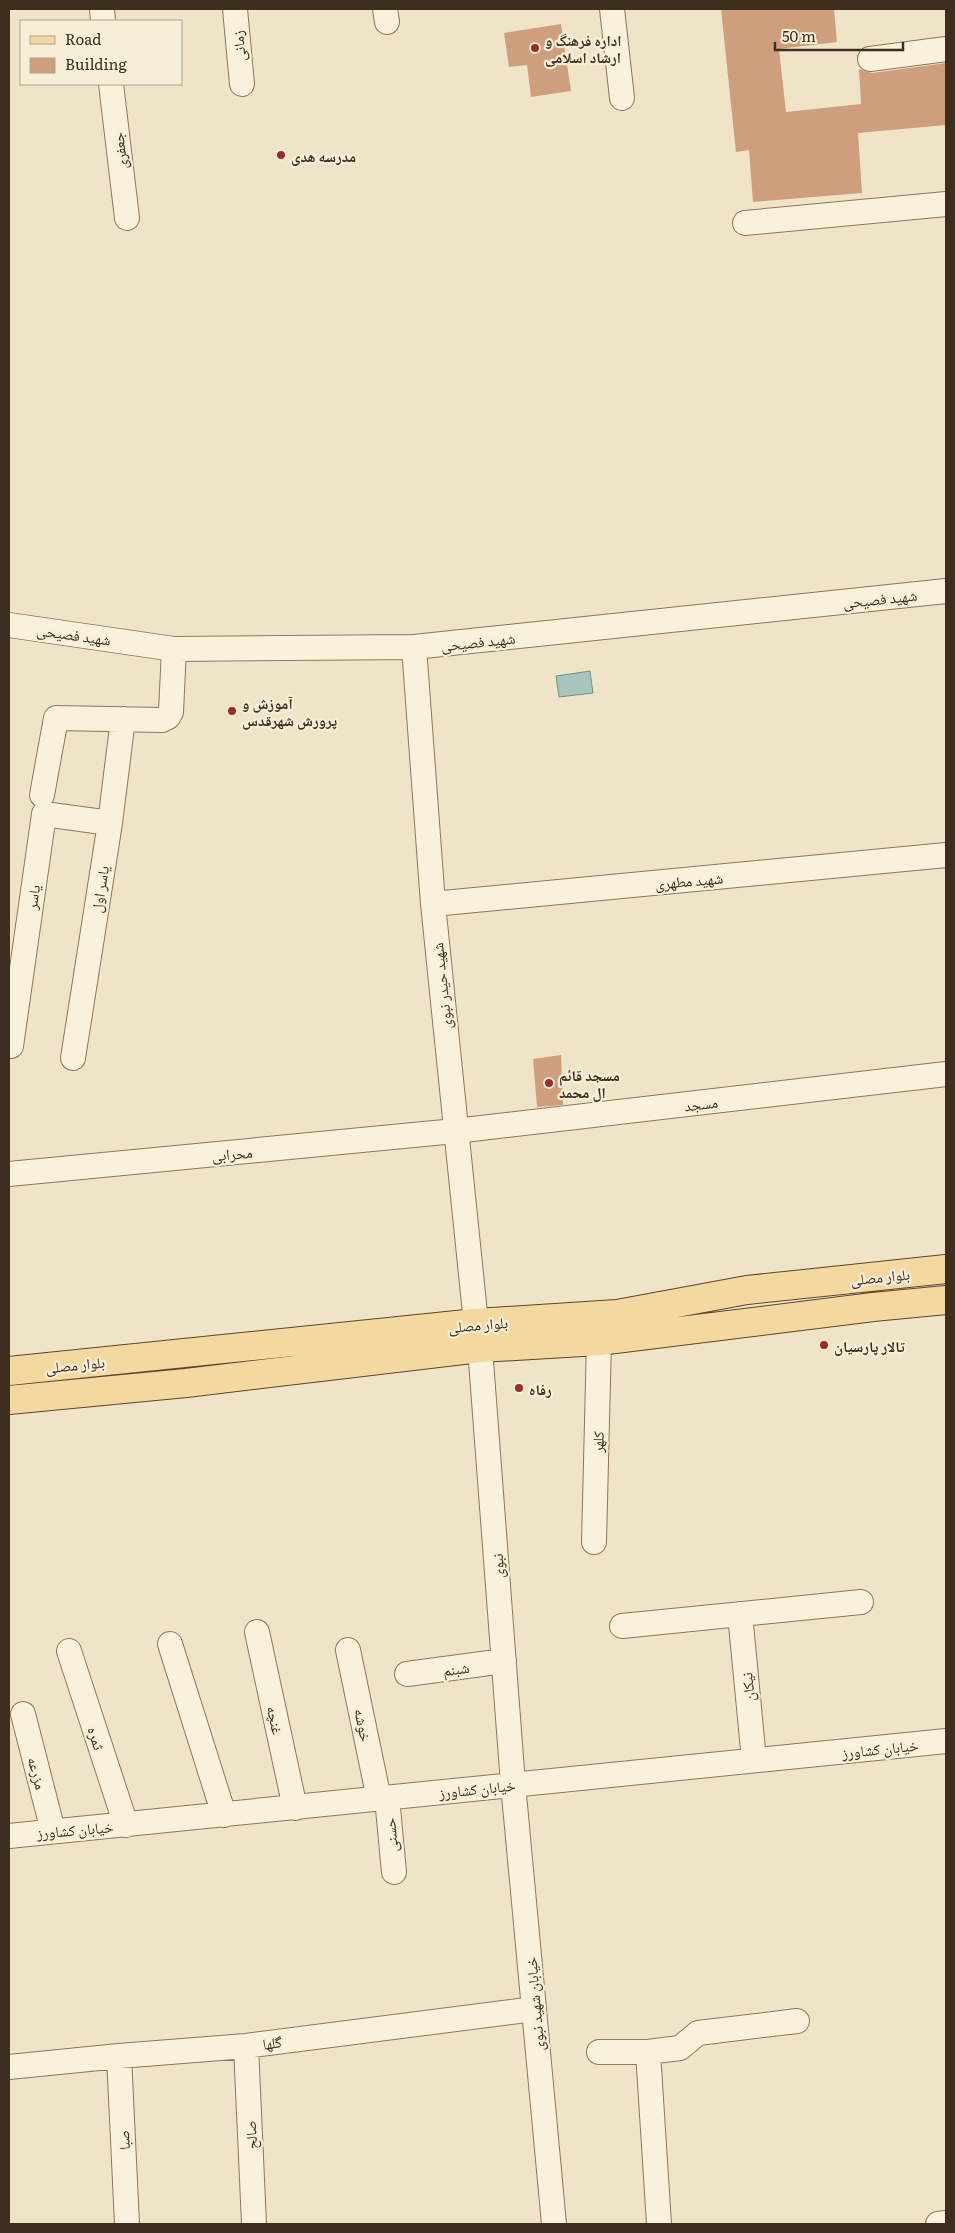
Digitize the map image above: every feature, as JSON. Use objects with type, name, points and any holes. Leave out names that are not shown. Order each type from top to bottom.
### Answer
[{"type":"main road","name":"بلوار مصلی","points":[[9,1400],[186,1382],[617,1314],[747,1290],[946,1269]]},
{"type":"main road","name":"بلوار مصلی","points":[[9,1371],[478,1335],[600,1341],[873,1307],[946,1300]]},
{"type":"street","name":"زمانی","points":[[235,9],[242,84]]},
{"type":"street","points":[[612,9],[622,98]]},
{"type":"street","points":[[870,59],[946,49]]},
{"type":"street","name":"جعفری","points":[[111,85],[127,218]]},
{"type":"street","points":[[745,223],[946,204]]},
{"type":"street","name":"شهید فصیحی","points":[[9,625],[174,649],[414,648],[946,591]]},
{"type":"street","name":"شهید حیدر نبوی","points":[[414,648],[432,904],[478,1335]]},
{"type":"street","points":[[42,795],[56,718],[162,720],[168,717],[171,712],[174,649]]},
{"type":"street","name":"یاسر اول","points":[[73,1058],[110,823],[123,719]]},
{"type":"street","name":"یاسر","points":[[11,1046],[44,814],[110,823]]},
{"type":"street","name":"شهید مطهری","points":[[432,904],[946,855]]},
{"type":"street","name":"مسجد","points":[[455,1131],[946,1074]]},
{"type":"street","name":"محرابی","points":[[9,1174],[455,1131]]},
{"type":"street","name":"نبوی","points":[[478,1335],[513,1784]]},
{"type":"street","name":"کلهر","points":[[594,1542],[600,1341]]},
{"type":"street","points":[[622,1626],[861,1602]]},
{"type":"street","name":"نیکان","points":[[740,1614],[754,1760]]},
{"type":"street","name":"غنچه","points":[[257,1632],[294,1808]]},
{"type":"street","points":[[170,1644],[224,1815]]},
{"type":"street","name":"خوشه","points":[[348,1650],[383,1799]]},
{"type":"street","name":"ثمره","points":[[69,1651],[126,1824]]},
{"type":"street","name":"شبنم","points":[[407,1674],[504,1661]]},
{"type":"street","name":"مزرعه","points":[[23,1714],[53,1831]]},
{"type":"street","name":"خیابان کشاورز","points":[[9,1836],[946,1741]]},
{"type":"street","name":"خیابان شهید نبوی","points":[[513,1784],[554,2224]]},
{"type":"street","name":"حسنی","points":[[383,1799],[394,1872]]},
{"type":"street","name":"گلها","points":[[9,2068],[119,2056],[246,2046],[534,2009]]},
{"type":"street","points":[[599,2052],[648,2052],[680,2048],[698,2033],[798,2021]]},
{"type":"street","name":"صالح","points":[[246,2046],[254,2224]]},
{"type":"street","points":[[648,2052],[659,2224]]},
{"type":"street","name":"صبا","points":[[119,2056],[127,2224]]},
{"type":"street","points":[[938,2224],[946,2223]]},
{"type":"water","points":[[590,671],[593,693],[559,697],[556,676]]},
{"type":"building","points":[[721,9],[834,9],[837,42],[779,49],[786,112],[861,104],[859,69],[872,73],[946,63],[946,125],[858,133],[862,193],[753,202],[749,150],[736,152]]},
{"type":"building","name":"اداره فرهنگ و ارشاد اسلامی","points":[[561,24],[571,91],[531,97],[527,65],[509,67],[504,33]]},
{"type":"building","name":"مسجد قائم ال محمد","points":[[561,1055],[563,1105],[537,1107],[533,1059]]},
{"type":"place","name":"اداره فرهنگ و ارشاد اسلامی","points":[[535,48]]},
{"type":"place","name":"مدرسه هدی","points":[[281,155]]},
{"type":"place","name":"آموزش و پرورش شهرقدس","points":[[232,711]]},
{"type":"place","name":"مسجد قائم ال محمد","points":[[549,1083]]},
{"type":"place","name":"تالار پارسیان","points":[[824,1345]]},
{"type":"place","name":"رفاه","points":[[519,1388]]}]
